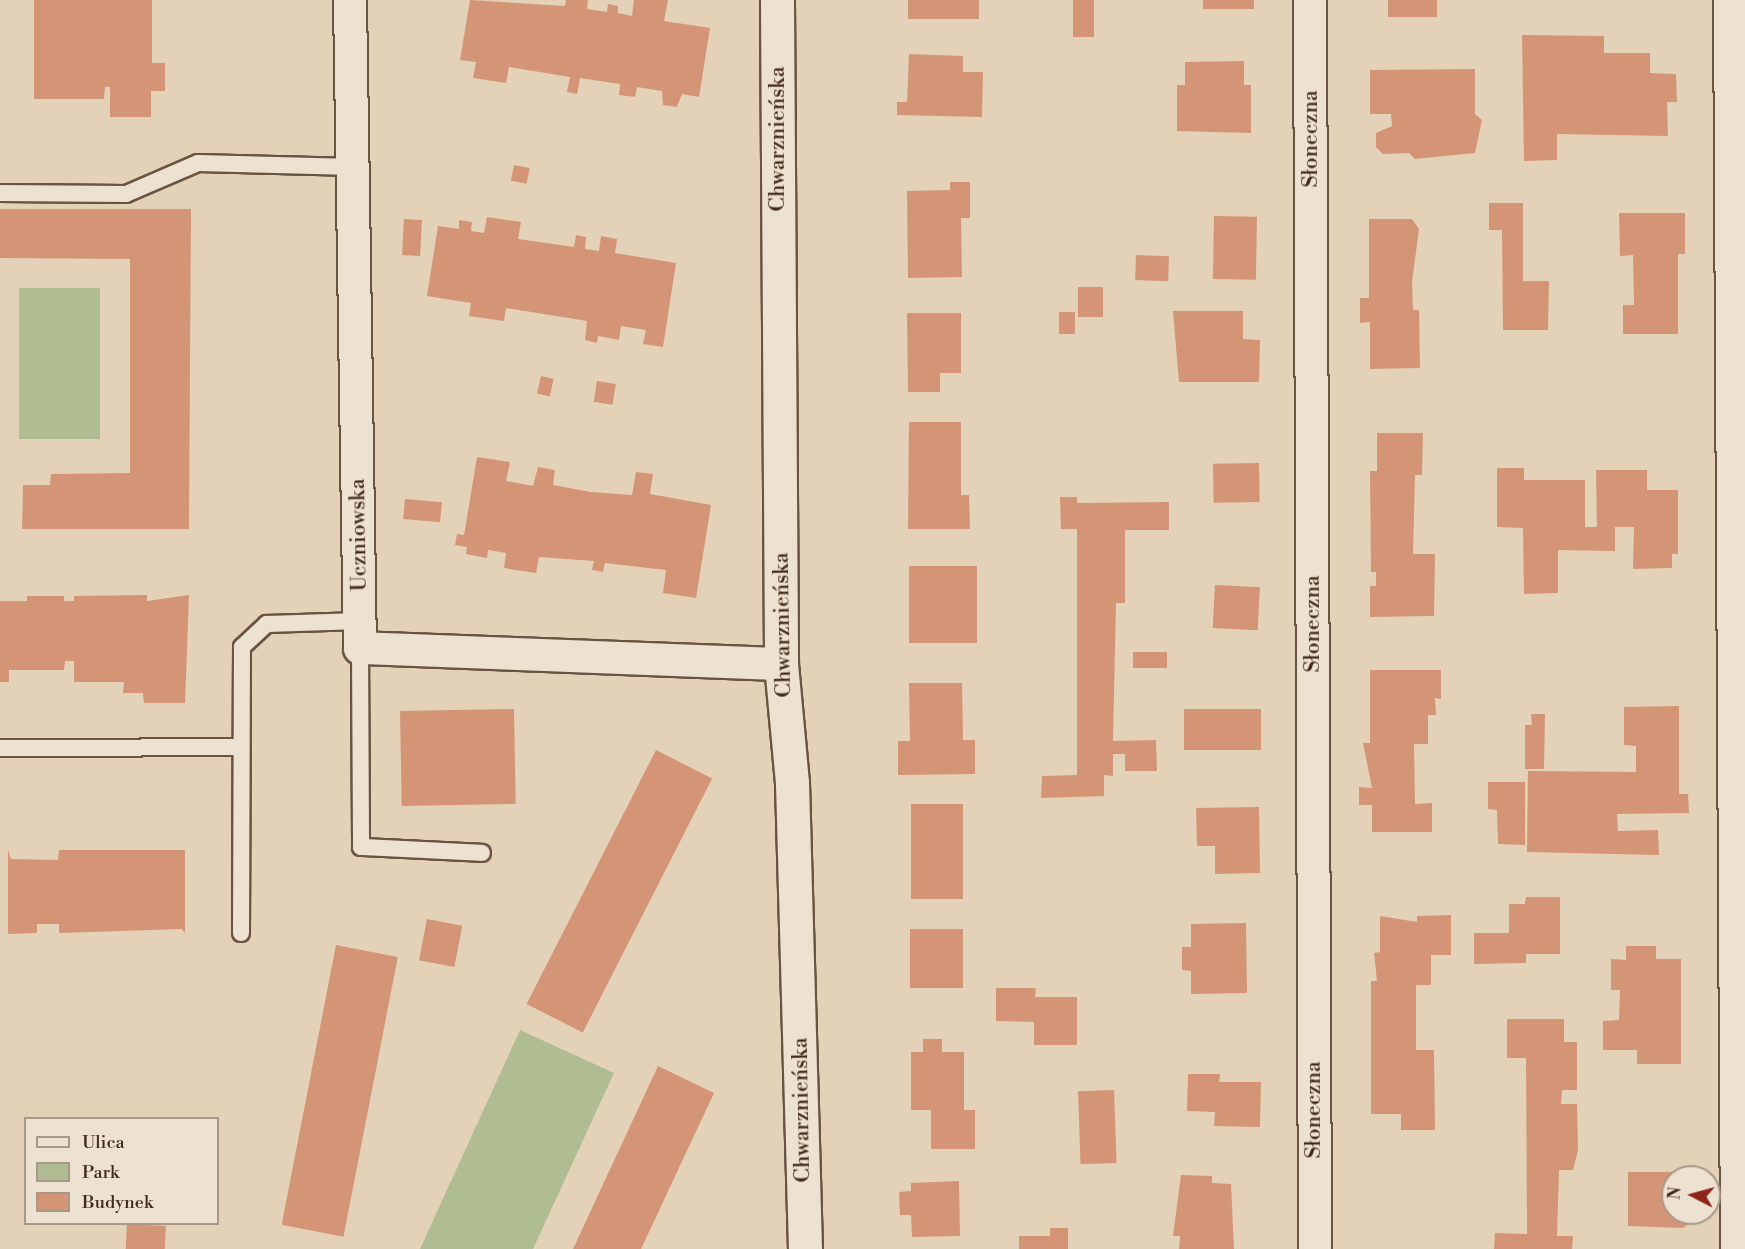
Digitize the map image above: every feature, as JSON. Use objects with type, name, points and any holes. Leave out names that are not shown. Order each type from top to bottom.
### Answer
[{"type":"main road","name":"Chwarznieńska","points":[[777,0],[781,664],[792,783],[805,1249]]},
{"type":"street","name":"Uczniowska","points":[[350,0],[360,635]]},
{"type":"street","name":"Słoneczna","points":[[1310,0],[1315,1249]]},
{"type":"street","points":[[1730,0],[1737,1249]]},
{"type":"street","points":[[360,635],[781,664]]},
{"type":"lane","points":[[0,193],[126,194],[198,164],[354,168]]},
{"type":"lane","points":[[241,933],[240,661],[251,634],[277,622],[360,635],[361,847],[482,853]]},
{"type":"lane","points":[[0,748],[240,747]]},
{"type":"green space","points":[[19,288],[100,288],[100,439],[19,439]]},
{"type":"green space","points":[[520,1030],[614,1073],[533,1249],[420,1249]]},
{"type":"building","points":[[34,0],[152,0],[152,63],[165,63],[165,91],[151,91],[151,117],[110,117],[110,87],[105,87],[104,99],[34,99]]},
{"type":"building","points":[[470,0],[565,6],[566,0],[588,0],[587,9],[607,12],[608,4],[618,6],[618,13],[632,16],[634,0],[668,0],[664,21],[710,28],[699,97],[682,94],[677,107],[663,105],[662,91],[637,87],[635,97],[619,95],[620,84],[580,78],[577,94],[567,92],[570,77],[509,67],[506,83],[473,78],[476,62],[460,60]]},
{"type":"building","points":[[908,0],[979,0],[979,19],[908,19]]},
{"type":"building","points":[[1073,0],[1094,0],[1094,37],[1073,37]]},
{"type":"building","points":[[1203,0],[1254,0],[1254,9],[1203,9]]},
{"type":"building","points":[[1388,0],[1437,0],[1437,17],[1388,17]]},
{"type":"building","points":[[1522,35],[1604,36],[1604,53],[1650,53],[1650,73],[1676,74],[1677,102],[1667,102],[1668,136],[1557,134],[1557,160],[1524,161]]},
{"type":"building","points":[[909,54],[963,56],[963,72],[983,72],[982,117],[897,115],[897,102],[907,102]]},
{"type":"building","points":[[1244,61],[1244,85],[1251,85],[1251,133],[1177,131],[1177,85],[1185,85],[1185,62]]},
{"type":"building","points":[[1475,69],[1475,114],[1482,120],[1475,153],[1415,159],[1409,153],[1383,154],[1376,147],[1376,133],[1392,126],[1391,114],[1370,114],[1370,70]]},
{"type":"building","points":[[514,165],[530,168],[527,184],[511,181]]},
{"type":"building","points":[[950,182],[970,182],[970,218],[961,218],[962,277],[908,278],[907,191],[950,190]]},
{"type":"building","points":[[1489,203],[1523,203],[1523,281],[1549,281],[1548,330],[1503,330],[1502,230],[1489,230]]},
{"type":"building","points":[[0,209],[191,209],[189,529],[22,529],[23,485],[50,485],[51,474],[130,473],[130,259],[0,258]]},
{"type":"building","points":[[1619,213],[1685,213],[1685,254],[1678,254],[1678,334],[1623,334],[1623,305],[1634,305],[1633,255],[1620,256]]},
{"type":"building","points":[[1214,216],[1257,217],[1256,280],[1213,279]]},
{"type":"building","points":[[487,217],[521,222],[518,239],[574,247],[576,235],[586,237],[585,249],[599,251],[601,236],[617,239],[615,253],[676,263],[663,347],[643,344],[646,330],[621,326],[619,340],[598,336],[597,343],[585,340],[587,321],[506,308],[504,321],[469,316],[471,303],[427,296],[438,226],[459,229],[459,220],[472,222],[471,231],[484,233]]},
{"type":"building","points":[[404,219],[422,220],[420,256],[402,255]]},
{"type":"building","points":[[1369,219],[1412,219],[1419,229],[1412,282],[1413,310],[1419,310],[1420,368],[1370,369],[1370,322],[1360,323],[1360,298],[1369,298]]},
{"type":"building","points":[[1136,255],[1169,256],[1168,281],[1135,280]]},
{"type":"building","points":[[1078,287],[1103,287],[1103,317],[1078,317]]},
{"type":"building","points":[[1173,311],[1243,311],[1243,339],[1260,340],[1259,382],[1179,382]]},
{"type":"building","points":[[1059,312],[1075,312],[1075,334],[1059,334]]},
{"type":"building","points":[[907,313],[961,313],[961,373],[940,373],[940,392],[908,392]]},
{"type":"building","points":[[541,376],[554,379],[550,396],[537,394]]},
{"type":"building","points":[[597,381],[616,384],[612,405],[594,402]]},
{"type":"building","points":[[909,422],[961,422],[961,495],[969,495],[970,529],[908,529]]},
{"type":"building","points":[[1377,433],[1423,433],[1422,475],[1415,475],[1413,554],[1435,554],[1434,616],[1370,617],[1370,586],[1376,586],[1376,572],[1371,572],[1370,471],[1377,471]]},
{"type":"building","points":[[477,457],[510,462],[506,481],[533,486],[538,467],[555,470],[553,485],[591,492],[632,495],[636,472],[653,474],[650,494],[711,505],[696,598],[663,593],[666,570],[605,563],[603,572],[592,570],[594,561],[539,557],[536,573],[504,568],[506,553],[488,550],[487,558],[466,554],[467,547],[455,545],[457,534],[464,535]]},
{"type":"building","points":[[1259,463],[1260,502],[1214,503],[1213,464]]},
{"type":"building","points":[[1497,468],[1524,468],[1524,480],[1585,480],[1585,527],[1597,527],[1596,470],[1647,470],[1647,490],[1678,490],[1678,554],[1672,554],[1672,568],[1633,569],[1634,527],[1615,527],[1615,551],[1558,550],[1558,593],[1524,594],[1523,528],[1497,527]]},
{"type":"building","points":[[1060,497],[1077,497],[1077,503],[1169,502],[1169,530],[1125,530],[1125,603],[1116,603],[1113,741],[1156,740],[1157,771],[1125,771],[1125,754],[1113,754],[1113,776],[1104,775],[1104,796],[1041,798],[1042,776],[1077,775],[1077,529],[1061,529]]},
{"type":"building","points":[[405,499],[442,502],[440,522],[403,519]]},
{"type":"building","points":[[909,566],[977,566],[977,643],[909,643]]},
{"type":"building","points":[[1215,585],[1260,587],[1258,630],[1213,628]]},
{"type":"building","points":[[147,595],[147,601],[189,595],[185,703],[144,703],[143,693],[123,693],[124,682],[74,682],[74,661],[65,661],[64,670],[9,670],[9,682],[0,682],[0,601],[27,601],[27,596],[64,596],[64,601],[74,601],[74,596]]},
{"type":"building","points":[[1133,652],[1167,652],[1167,668],[1133,668]]},
{"type":"building","points":[[1370,670],[1441,670],[1441,699],[1435,698],[1436,715],[1428,715],[1428,744],[1414,744],[1415,804],[1432,803],[1432,832],[1372,832],[1372,805],[1359,805],[1359,787],[1372,788],[1363,743],[1370,743]]},
{"type":"building","points":[[909,683],[962,683],[963,740],[975,740],[975,774],[898,775],[898,741],[910,741]]},
{"type":"building","points":[[1679,706],[1679,794],[1688,794],[1689,813],[1617,814],[1618,831],[1658,830],[1659,855],[1527,852],[1528,771],[1636,772],[1636,746],[1624,745],[1624,707]]},
{"type":"building","points":[[514,709],[516,804],[402,806],[400,711]]},
{"type":"building","points":[[1184,709],[1261,709],[1261,750],[1184,750]]},
{"type":"building","points":[[1531,714],[1545,714],[1544,769],[1525,769],[1525,725],[1532,725]]},
{"type":"building","points":[[656,750],[712,779],[583,1033],[527,1004]]},
{"type":"building","points":[[1488,782],[1525,782],[1525,845],[1498,844],[1497,810],[1488,809]]},
{"type":"building","points":[[911,804],[963,804],[963,899],[911,899]]},
{"type":"building","points":[[1259,807],[1260,873],[1215,874],[1215,846],[1197,846],[1196,808]]},
{"type":"building","points":[[8,850],[11,859],[58,860],[59,850],[185,850],[185,933],[182,929],[59,933],[59,924],[37,924],[37,933],[8,934]]},
{"type":"building","points":[[1526,897],[1560,897],[1560,954],[1526,954],[1526,963],[1474,964],[1474,933],[1509,933],[1509,904],[1525,904]]},
{"type":"building","points":[[1451,915],[1451,955],[1431,955],[1431,985],[1416,985],[1416,1050],[1434,1050],[1435,1130],[1401,1130],[1401,1114],[1371,1114],[1371,981],[1377,981],[1374,953],[1380,952],[1380,916],[1417,922],[1417,916]]},
{"type":"building","points":[[427,919],[462,926],[454,967],[419,960]]},
{"type":"building","points":[[1246,923],[1247,993],[1191,994],[1191,971],[1182,970],[1182,947],[1191,947],[1191,924]]},
{"type":"building","points":[[910,929],[963,929],[963,988],[910,988]]},
{"type":"building","points":[[336,945],[398,957],[343,1237],[282,1225]]},
{"type":"building","points":[[1626,946],[1656,946],[1656,959],[1681,959],[1681,1064],[1637,1064],[1637,1050],[1603,1050],[1603,1021],[1619,1020],[1620,990],[1611,990],[1611,959],[1626,960]]},
{"type":"building","points":[[996,988],[1036,988],[1035,997],[1077,997],[1077,1045],[1034,1045],[1034,1022],[996,1021]]},
{"type":"building","points":[[1507,1019],[1564,1019],[1564,1042],[1577,1042],[1577,1090],[1562,1090],[1561,1104],[1577,1104],[1578,1150],[1573,1170],[1559,1170],[1557,1236],[1573,1236],[1572,1249],[1494,1249],[1495,1233],[1527,1234],[1526,1058],[1507,1058]]},
{"type":"building","points":[[923,1039],[942,1039],[942,1052],[964,1052],[964,1110],[975,1110],[975,1149],[931,1149],[931,1110],[911,1110],[911,1052],[923,1052]]},
{"type":"building","points":[[658,1066],[714,1093],[641,1249],[573,1249]]},
{"type":"building","points":[[1188,1074],[1220,1074],[1219,1082],[1261,1082],[1260,1127],[1214,1126],[1215,1112],[1187,1111]]},
{"type":"building","points":[[1114,1090],[1117,1163],[1081,1164],[1078,1091]]},
{"type":"building","points":[[1628,1172],[1661,1172],[1661,1225],[1687,1225],[1683,1228],[1628,1226]]},
{"type":"building","points":[[1181,1175],[1212,1176],[1212,1183],[1231,1184],[1234,1249],[1179,1249],[1180,1236],[1173,1236]]},
{"type":"building","points":[[959,1181],[960,1236],[912,1237],[911,1215],[900,1215],[899,1192],[911,1191],[911,1183]]},
{"type":"building","points":[[127,1225],[166,1226],[165,1249],[126,1249]]},
{"type":"building","points":[[1050,1228],[1068,1228],[1068,1249],[1019,1249],[1019,1236],[1050,1236]]}]
